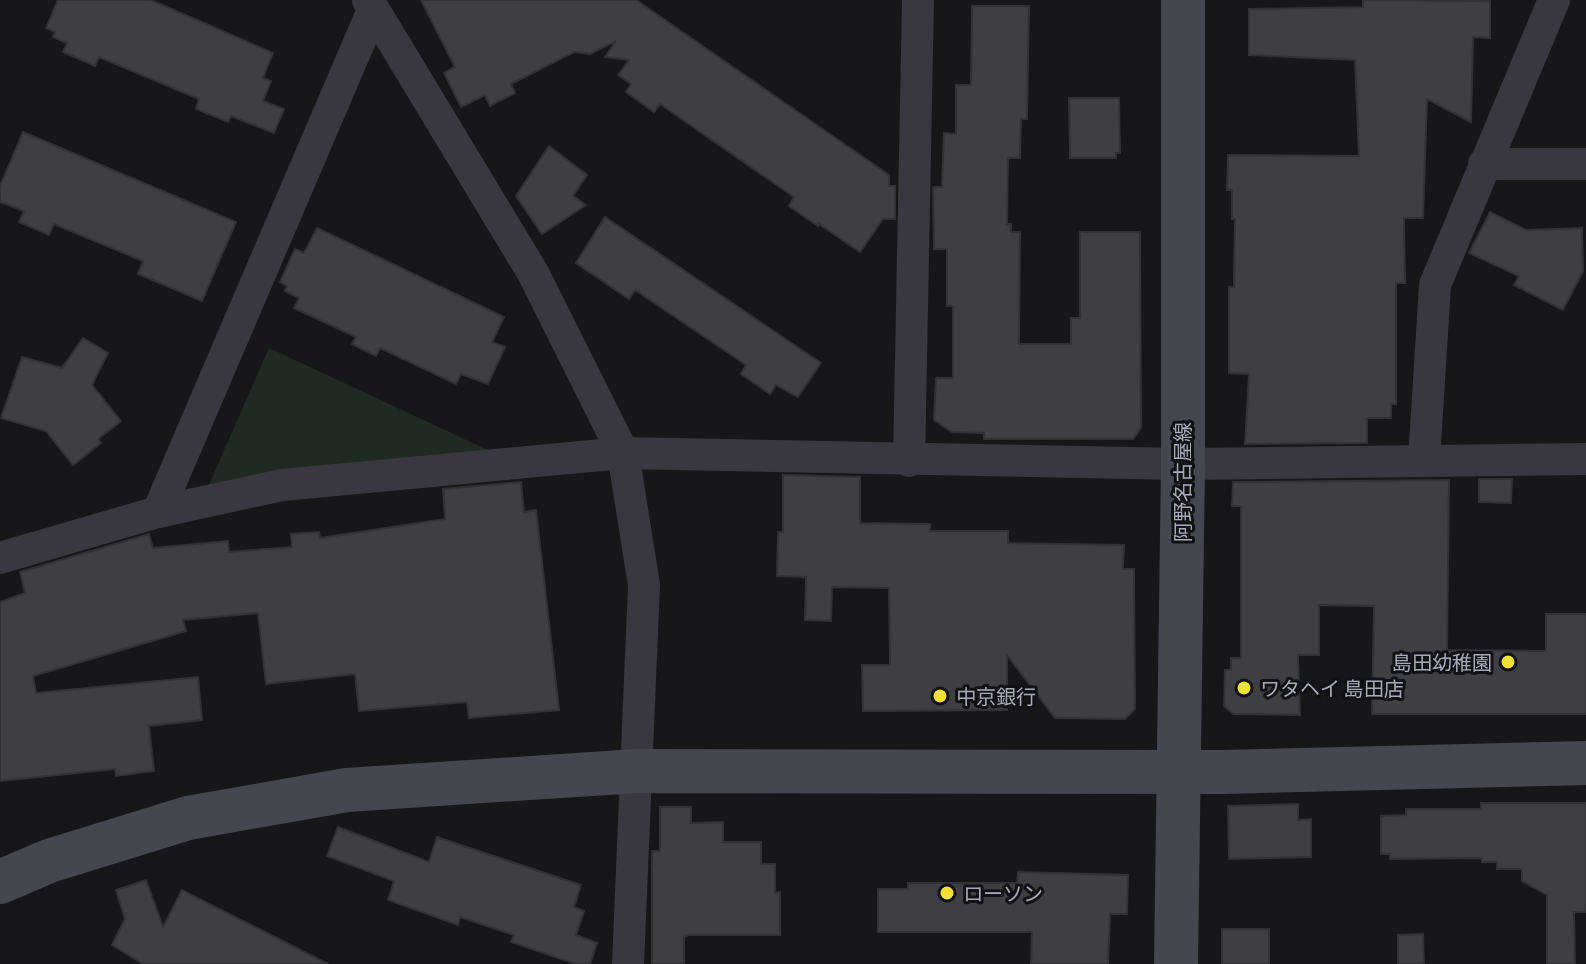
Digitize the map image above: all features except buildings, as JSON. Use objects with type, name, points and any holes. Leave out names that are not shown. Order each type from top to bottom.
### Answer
[{"type":"street","points":[[909,461],[918,0]]},
{"type":"street","name":"阿野名古屋線","points":[[1176,964],[1183,464],[1183,0]]},
{"type":"street","points":[[1424,460],[1435,285],[1554,0]]},
{"type":"street","points":[[370,5],[533,273],[623,453],[644,585],[628,964]]},
{"type":"street","points":[[158,512],[370,5]]},
{"type":"street","points":[[1484,164],[1586,164]]},
{"type":"street","points":[[0,558],[158,512],[282,485],[623,453],[1183,464],[1586,459]]},
{"type":"street","points":[[0,882],[49,861],[188,818],[347,790],[637,771],[1179,771],[1586,763]]},
{"type":"shaded area","points":[[269,348],[490,451],[208,487]]},
{"type":"place","name":"島田幼稚園","points":[[1508,662]]},
{"type":"place","name":"ワタヘイ 島田店","points":[[1244,688]]},
{"type":"place","name":"中京銀行","points":[[940,696]]},
{"type":"place","name":"ローソン","points":[[947,893]]}]
